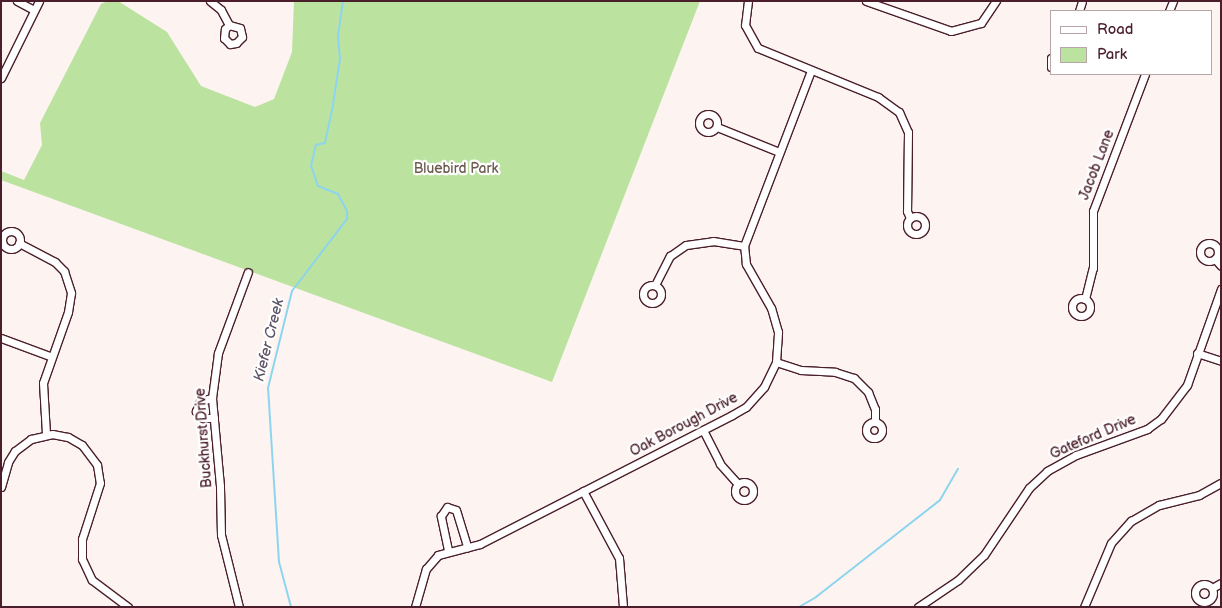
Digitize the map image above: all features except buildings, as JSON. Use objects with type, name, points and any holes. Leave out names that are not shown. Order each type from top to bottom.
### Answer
[{"type":"street","points":[[17,1],[34,10]]},
{"type":"street","points":[[1,78],[39,1]]},
{"type":"street","points":[[210,1],[221,10],[229,25]]},
{"type":"street","points":[[748,1],[745,26],[758,48],[878,97],[899,112],[908,132],[907,211],[910,218]]},
{"type":"street","points":[[867,1],[951,31],[981,23],[996,1]]},
{"type":"street","points":[[229,25],[238,26],[242,31],[242,37],[236,44],[230,44],[224,38],[225,29],[229,25]]},
{"type":"street","points":[[811,71],[744,246],[746,264],[775,320],[776,362],[801,370],[835,372],[854,378],[868,392],[874,409],[875,422]]},
{"type":"street","name":"Jacob Lane","points":[[1085,299],[1093,268],[1093,211],[1145,75]]},
{"type":"street","points":[[717,127],[779,152]]},
{"type":"street","points":[[655,285],[670,256],[686,245],[712,241],[744,246]]},
{"type":"street","points":[[19,243],[55,262],[69,281],[72,293],[68,312],[43,382],[46,434]]},
{"type":"street","points":[[1215,259],[1221,266]]},
{"type":"street","name":"Buckhurst Drive","points":[[239,607],[221,536],[212,398],[218,353],[248,272]]},
{"type":"street","name":"Gateford Drive","points":[[918,607],[958,580],[984,555],[1029,488],[1047,470],[1076,455],[1147,429],[1161,419],[1181,397],[1221,289]]},
{"type":"street","points":[[1,338],[52,357]]},
{"type":"street","points":[[1197,354],[1221,361]]},
{"type":"street","name":"Oak Borough Drive","points":[[448,550],[480,544],[732,415],[756,398],[776,362]]},
{"type":"street","points":[[212,398],[200,401],[196,408],[200,416],[214,418]]},
{"type":"street","points":[[703,430],[720,464],[738,484]]},
{"type":"street","points":[[1,487],[8,462],[15,451],[31,439],[46,434],[75,440],[88,451],[97,465],[99,491],[82,538],[82,559],[92,580],[128,607]]},
{"type":"street","points":[[1084,607],[1111,544],[1131,521],[1159,505],[1199,495],[1221,483]]},
{"type":"street","points":[[583,491],[619,558],[622,607]]},
{"type":"street","points":[[415,607],[426,569],[438,555],[448,550],[441,516],[447,507],[456,510],[467,547]]},
{"type":"street","points":[[1212,588],[1221,583]]},
{"type":"green space","name":"Bluebird Park","points":[[108,1],[118,1],[167,32],[201,86],[255,107],[274,99],[292,52],[294,1],[700,1],[552,382],[1,180],[1,171],[24,180],[42,145],[40,123],[101,4]]},
{"type":"waterway","name":"Kiefer Creek","points":[[291,607],[279,562],[268,388],[292,291],[347,219],[347,211],[338,194],[318,186],[311,166],[316,145],[325,143],[333,104],[340,59],[338,36],[343,1]]},
{"type":"waterway","points":[[799,607],[816,597],[940,500],[958,469]]}]
